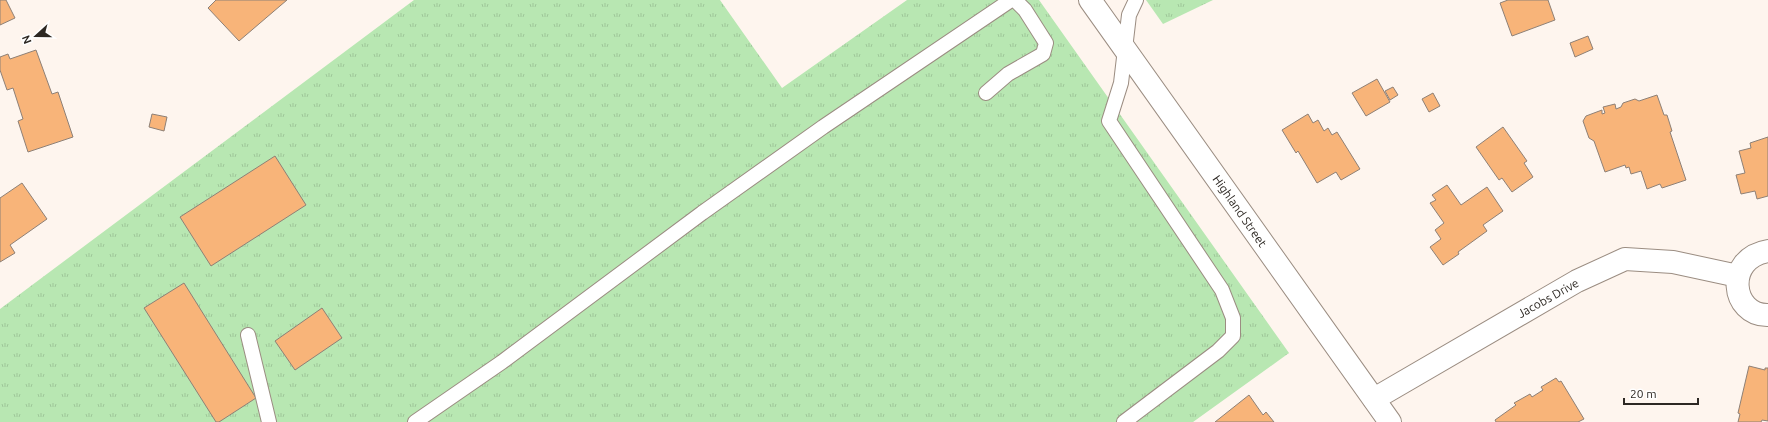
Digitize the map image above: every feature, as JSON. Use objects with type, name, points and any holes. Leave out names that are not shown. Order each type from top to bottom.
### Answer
[{"type":"street","name":"Highland Street","points":[[1090,0],[1390,422]]},
{"type":"street","points":[[1768,251],[1758,252],[1749,258],[1742,266],[1738,276],[1737,286],[1740,297],[1746,306],[1754,312],[1768,315]]},
{"type":"street","name":"Jacobs Drive","points":[[1374,399],[1577,281],[1625,259],[1673,262],[1738,276]]},
{"type":"lane","points":[[415,422],[502,362],[702,213],[823,127],[1011,0]]},
{"type":"lane","points":[[986,94],[1008,74],[1043,54],[1046,43],[1025,10],[1015,0]]},
{"type":"lane","points":[[1124,422],[1218,351],[1233,336],[1233,318],[1222,290],[1109,121],[1121,83],[1129,15],[1136,0]]},
{"type":"lane","points":[[248,335],[269,422]]},
{"type":"green space","points":[[414,0],[720,0],[782,88],[907,0],[1039,0],[1289,353],[1193,422],[0,422],[0,309]]},
{"type":"green space","points":[[1146,0],[1213,0],[1163,24]]},
{"type":"building","points":[[0,0],[6,0],[15,18],[0,25]]},
{"type":"building","points":[[216,0],[287,0],[239,41],[208,8]]},
{"type":"building","points":[[1508,0],[1548,0],[1555,20],[1512,36],[1500,3]]},
{"type":"building","points":[[1588,36],[1593,49],[1575,57],[1570,43]]},
{"type":"building","points":[[36,50],[52,94],[58,92],[73,137],[28,152],[18,121],[23,119],[13,88],[7,90],[0,70],[0,57],[8,54],[10,59]]},
{"type":"building","points":[[1377,79],[1390,102],[1366,116],[1352,93]]},
{"type":"building","points":[[1393,87],[1398,95],[1390,100],[1385,91]]},
{"type":"building","points":[[1433,93],[1440,106],[1429,112],[1422,99]]},
{"type":"building","points":[[1657,95],[1664,115],[1667,115],[1672,131],[1670,132],[1686,180],[1662,188],[1660,184],[1647,189],[1641,171],[1631,174],[1629,167],[1626,168],[1625,165],[1605,172],[1594,141],[1589,138],[1583,121],[1586,116],[1602,110],[1602,114],[1605,113],[1603,107],[1615,104],[1616,109],[1621,107],[1623,103],[1635,99],[1639,101]]},
{"type":"building","points":[[152,114],[167,117],[164,131],[149,127]]},
{"type":"building","points":[[1308,114],[1313,123],[1318,120],[1324,131],[1328,128],[1332,135],[1337,132],[1360,169],[1341,180],[1336,172],[1317,183],[1298,151],[1296,153],[1282,130]]},
{"type":"building","points":[[1503,127],[1527,161],[1524,163],[1533,177],[1512,192],[1502,178],[1499,180],[1476,147]]},
{"type":"building","points":[[1768,137],[1768,196],[1757,199],[1755,191],[1741,194],[1736,175],[1745,173],[1739,151],[1751,148],[1750,143]]},
{"type":"building","points":[[275,156],[306,205],[211,266],[180,217]]},
{"type":"building","points":[[22,183],[47,219],[10,245],[15,253],[0,262],[0,198]]},
{"type":"building","points":[[1447,185],[1461,205],[1487,187],[1503,211],[1483,225],[1487,231],[1443,265],[1430,247],[1441,239],[1435,230],[1444,223],[1430,203],[1436,200],[1432,195]]},
{"type":"building","points":[[184,283],[256,398],[219,422],[216,422],[144,308]]},
{"type":"building","points":[[322,308],[342,338],[295,370],[275,341]]},
{"type":"building","points":[[1749,366],[1765,370],[1765,368],[1768,368],[1768,421],[1738,422],[1740,414],[1738,413]]},
{"type":"building","points":[[1556,378],[1559,382],[1561,381],[1584,419],[1578,422],[1496,422],[1495,420],[1516,405],[1514,403],[1530,394],[1532,397],[1543,390],[1541,387]]},
{"type":"building","points":[[1249,395],[1263,415],[1266,412],[1274,422],[1215,422]]}]
